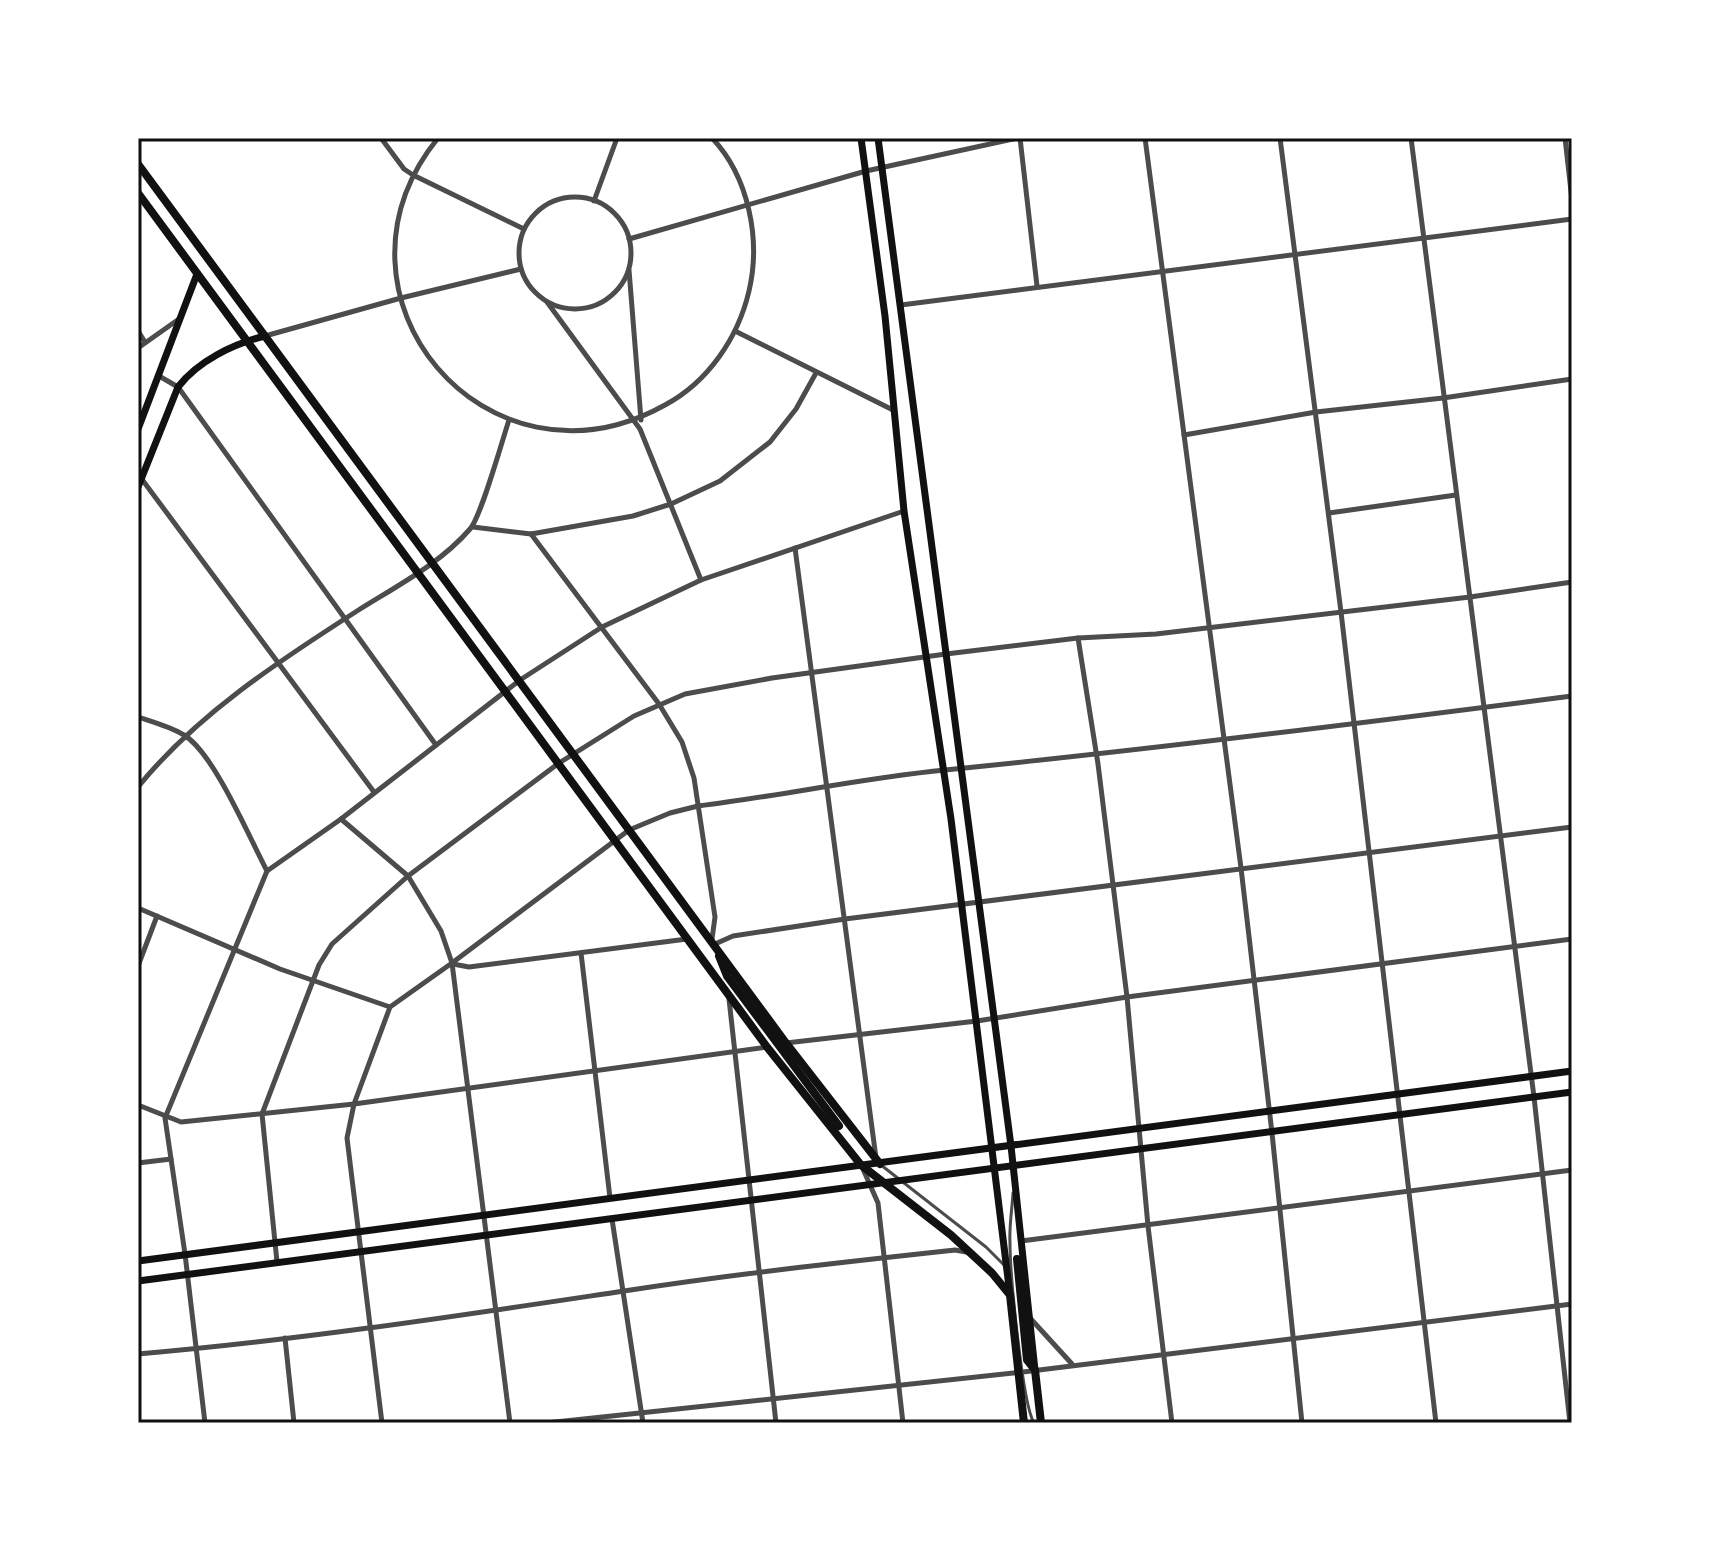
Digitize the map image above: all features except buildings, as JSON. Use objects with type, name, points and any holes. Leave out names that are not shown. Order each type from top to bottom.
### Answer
[{"type":"main road","points":[[861,138],[885,316],[904,511],[962,905],[1021,1372],[1024,1423]]},
{"type":"main road","points":[[878,138],[1011,1146],[1041,1423]]},
{"type":"main road","points":[[138,164],[786,1043],[878,1162]]},
{"type":"main road","points":[[138,193],[767,1047],[861,1165],[971,1253],[1010,1295]]},
{"type":"main road","points":[[138,429],[197,274]]},
{"type":"main road","points":[[139,480],[178,387],[191,372],[206,361],[265,336]]},
{"type":"main road","points":[[713,942],[727,976],[839,1126]]},
{"type":"main road","points":[[138,1261],[1572,1071]]},
{"type":"main road","points":[[138,1281],[1401,1117],[1572,1092]]},
{"type":"main road","points":[[1017,1259],[1027,1360],[1035,1370]]},
{"type":"street","points":[[381,138],[404,169],[413,175],[524,229]]},
{"type":"street","points":[[438,138],[413,175],[398,223],[395,248],[401,298],[412,330],[437,368],[479,405],[509,420],[540,429],[571,432],[603,430],[638,420],[679,397],[711,368],[735,331],[751,281],[752,229],[735,172],[712,138]]},
{"type":"street","points":[[594,201],[617,138]]},
{"type":"street","points":[[629,239],[866,171],[1019,138],[1037,286]]},
{"type":"street","points":[[1145,138],[1241,868],[1302,1423]]},
{"type":"street","points":[[1280,138],[1384,964],[1436,1423]]},
{"type":"street","points":[[1411,138],[1532,1076],[1570,1423]]},
{"type":"street","points":[[1565,138],[1572,200]]},
{"type":"street","points":[[546,302],[562,308],[595,306],[610,297],[621,285],[631,254],[629,239],[616,216],[594,201],[578,197],[562,199],[546,205],[534,216],[524,229],[520,242],[521,269],[530,288],[546,302],[638,420]]},
{"type":"street","points":[[901,305],[1161,269],[1572,219]]},
{"type":"street","points":[[265,336],[521,269]]},
{"type":"street","points":[[628,269],[640,429],[701,580]]},
{"type":"street","points":[[138,348],[183,316]]},
{"type":"street","points":[[138,331],[145,342]]},
{"type":"street","points":[[735,331],[893,410]]},
{"type":"street","points":[[473,527],[531,534],[633,516],[671,504],[720,481],[770,442],[796,409],[816,373]]},
{"type":"street","points":[[159,376],[178,387],[436,745]]},
{"type":"street","points":[[1184,435],[1316,412],[1572,379]]},
{"type":"street","points":[[138,787],[185,735],[278,665],[434,562],[473,527],[509,420]]},
{"type":"street","points":[[139,480],[374,792]]},
{"type":"street","points":[[1329,513],[1456,495]]},
{"type":"street","points":[[205,1423],[165,1118],[267,871],[341,819],[520,680],[602,627],[701,580],[904,511]]},
{"type":"street","points":[[531,534],[659,704],[682,742],[694,778],[715,917],[713,942],[733,936],[845,919],[1572,827]]},
{"type":"street","points":[[795,548],[878,1162]]},
{"type":"street","points":[[277,1262],[262,1114],[314,980],[332,944],[408,876],[559,763],[659,704],[713,688],[946,654],[1078,638],[1156,634],[1572,582]]},
{"type":"street","points":[[1078,638],[1127,997],[1148,1226],[1172,1423]]},
{"type":"street","points":[[382,1423],[347,1138],[354,1104],[390,1007],[629,830],[670,813],[698,806],[944,770],[1222,741],[1572,696]]},
{"type":"street","points":[[138,717],[185,735],[213,768],[267,871]]},
{"type":"street","points":[[341,819],[408,876],[441,931],[452,963],[510,1423]]},
{"type":"street","points":[[138,908],[314,980],[390,1007]]},
{"type":"street","points":[[138,966],[157,916]]},
{"type":"street","points":[[452,963],[469,967],[687,939]]},
{"type":"street","points":[[786,1043],[994,1019],[1127,997],[1572,939]]},
{"type":"street","points":[[466,953],[469,967]]},
{"type":"street","points":[[581,953],[610,1198]]},
{"type":"street","points":[[729,994],[776,1423]]},
{"type":"street","points":[[138,1105],[181,1122],[354,1104],[767,1047]]},
{"type":"street","points":[[138,1163],[171,1159]]},
{"type":"street","points":[[861,1165],[878,1203],[903,1423]]},
{"type":"street","points":[[1020,1241],[1572,1170]]},
{"type":"street","points":[[612,1219],[643,1423]]},
{"type":"street","points":[[138,1354],[370,1327],[885,1257],[955,1250],[971,1253]]},
{"type":"street","points":[[546,1423],[1021,1372],[1572,1304]]},
{"type":"street","points":[[1029,1317],[1073,1364]]},
{"type":"street","points":[[285,1338],[294,1423]]},
{"type":"lane","points":[[878,1162],[968,1232],[1006,1267],[1013,1280]]},
{"type":"lane","points":[[1014,1178],[1009,1240],[1021,1372],[1029,1416],[1034,1423]]}]
